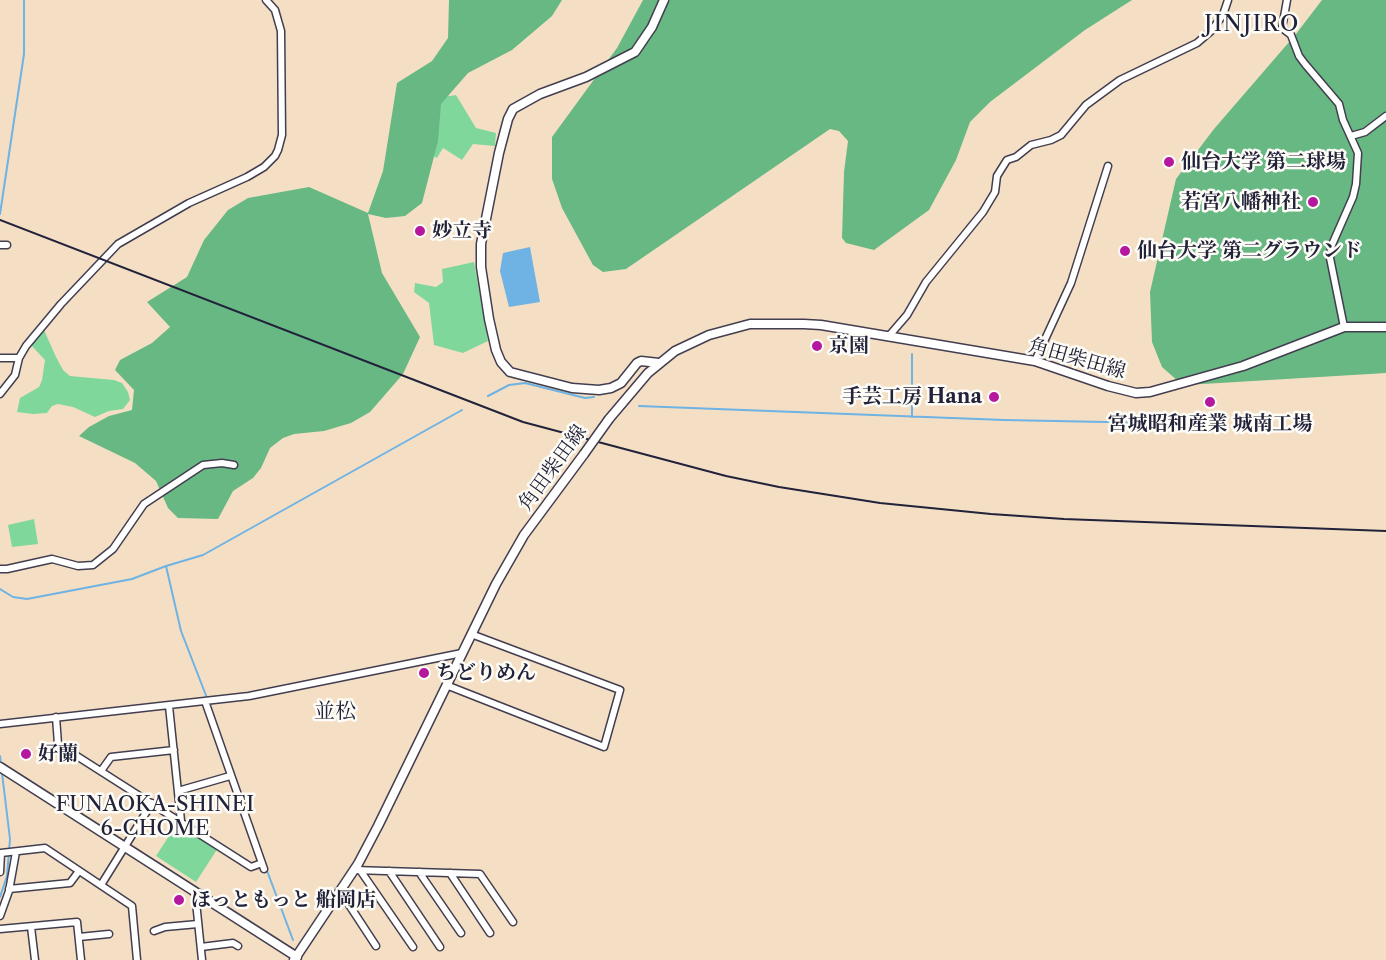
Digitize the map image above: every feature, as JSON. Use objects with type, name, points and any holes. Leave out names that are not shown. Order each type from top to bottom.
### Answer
[{"type":"main road","points":[[659,363],[641,361],[621,383],[599,390],[573,388],[510,372],[501,362],[496,351],[481,267],[481,244],[499,153],[513,109],[540,94],[586,77],[635,52],[652,27],[664,0]]},
{"type":"main road","name":"角田柴田線","points":[[3,769],[296,958],[340,891],[357,870],[471,634],[524,535],[609,419],[648,373],[675,351],[709,335],[750,324],[804,324],[1035,361],[1123,391],[1150,392],[1243,366],[1344,327],[1386,327]]},
{"type":"street","points":[[0,394],[15,375],[19,358],[26,346],[61,304],[118,244],[189,203],[247,177],[264,167],[274,156],[282,135],[281,31],[275,10],[266,0]]},
{"type":"street","points":[[888,337],[907,315],[926,282],[983,212],[994,192],[997,176],[1007,160],[1016,157],[1031,145],[1061,135],[1086,105],[1120,80],[1197,43],[1211,31],[1223,15],[1228,0]]},
{"type":"street","points":[[1287,0],[1282,28],[1291,35],[1299,56],[1339,104],[1343,120],[1358,153],[1353,197],[1334,235],[1330,258],[1344,327]]},
{"type":"street","points":[[1352,136],[1365,132],[1386,116]]},
{"type":"street","points":[[1035,361],[1071,283],[1108,166]]},
{"type":"street","points":[[0,358],[19,358]]},
{"type":"street","points":[[0,568],[7,569],[52,559],[78,566],[93,565],[113,549],[144,504],[203,465],[222,463],[234,465]]},
{"type":"street","points":[[446,686],[604,747],[620,690],[471,634]]},
{"type":"street","points":[[0,724],[249,696],[462,653]]},
{"type":"street","points":[[56,717],[58,744],[251,867],[263,866],[230,776],[208,701]]},
{"type":"street","points":[[169,706],[181,821]]},
{"type":"street","points":[[101,771],[111,757],[174,750]]},
{"type":"street","points":[[178,790],[230,776]]},
{"type":"street","points":[[101,885],[152,803]]},
{"type":"street","points":[[0,872],[0,853],[45,848],[132,906],[137,960]]},
{"type":"street","points":[[0,916],[9,889],[15,852]]},
{"type":"street","points":[[357,870],[480,874],[513,922]]},
{"type":"street","points":[[357,870],[413,947]]},
{"type":"street","points":[[9,889],[70,883],[79,871]]},
{"type":"street","points":[[389,871],[440,947]]},
{"type":"street","points":[[419,872],[461,933]]},
{"type":"street","points":[[450,873],[490,933]]},
{"type":"street","points":[[340,891],[376,946]]},
{"type":"street","points":[[195,892],[202,960]]},
{"type":"street","points":[[0,929],[77,922],[81,960]]},
{"type":"street","points":[[154,931],[165,927],[198,924]]},
{"type":"street","points":[[31,927],[34,960]]},
{"type":"street","points":[[79,937],[109,934]]},
{"type":"street","points":[[201,947],[233,943],[238,946]]},
{"type":"green space","points":[[449,0],[562,0],[552,16],[512,50],[468,73],[441,104],[438,141],[422,203],[405,216],[386,218],[368,214],[382,273],[420,337],[403,374],[370,412],[351,423],[324,431],[294,434],[283,438],[270,448],[261,468],[253,478],[233,491],[218,519],[178,518],[168,508],[156,481],[135,463],[79,436],[89,427],[109,416],[132,410],[134,390],[115,370],[120,360],[152,343],[170,327],[147,302],[187,277],[204,240],[228,210],[248,198],[309,187],[368,213],[383,171],[397,83],[432,61],[448,38]]},
{"type":"green space","points":[[643,0],[1132,0],[1085,30],[990,102],[970,122],[956,160],[929,210],[874,250],[846,243],[842,238],[844,172],[848,141],[839,131],[830,129],[626,269],[603,272],[593,265],[562,208],[552,179],[552,137],[617,48]]},
{"type":"green space","points":[[1322,0],[1386,0],[1386,373],[1186,385],[1162,367],[1152,342],[1150,292],[1176,179],[1214,129],[1296,34]]},
{"type":"green space","points":[[456,95],[476,128],[496,133],[495,146],[473,144],[462,160],[443,148],[437,158],[405,141],[443,97]]},
{"type":"green space","points":[[474,262],[488,341],[463,353],[434,345],[429,303],[414,292],[415,283],[436,287],[443,282],[442,269]]},
{"type":"green space","points":[[44,330],[63,370],[70,376],[114,380],[122,383],[130,400],[123,409],[109,411],[95,417],[73,407],[58,404],[52,406],[47,413],[17,412],[20,398],[39,387],[42,380],[45,360],[29,343]]},
{"type":"green space","points":[[34,519],[38,544],[12,547],[8,525]]},
{"type":"green space","points":[[178,822],[218,848],[196,882],[156,856]]},
{"type":"water","points":[[530,247],[540,302],[509,307],[500,271],[503,253]]},
{"type":"waterway","points":[[0,214],[24,54],[24,0]]},
{"type":"waterway","points":[[912,354],[912,417]]},
{"type":"waterway","points":[[488,396],[509,385],[525,383],[585,398],[594,397]]},
{"type":"waterway","points":[[639,406],[1004,420],[1156,423]]},
{"type":"waterway","points":[[207,698],[181,631],[166,566],[203,555],[462,410]]},
{"type":"waterway","points":[[0,589],[13,597],[27,599],[132,579],[166,566]]},
{"type":"waterway","points":[[0,756],[1,764]]},
{"type":"waterway","points":[[0,897],[7,876],[10,839],[2,773]]},
{"type":"waterway","points":[[266,868],[293,940]]},
{"type":"railway","points":[[0,220],[523,422],[726,476],[880,503],[991,514],[1064,519],[1386,531]]},
{"type":"place","name":"仙台大学 第二球場","points":[[1169,162]]},
{"type":"place","name":"若宮八幡神社","points":[[1313,202]]},
{"type":"place","name":"妙立寺","points":[[420,231]]},
{"type":"place","name":"仙台大学 第二グラウンド","points":[[1125,251]]},
{"type":"place","name":"京園","points":[[817,346]]},
{"type":"place","name":"手芸工房 Hana","points":[[994,397]]},
{"type":"place","name":"宮城昭和産業 城南工場","points":[[1210,402]]},
{"type":"place","name":"ちどりめん","points":[[424,673]]},
{"type":"place","name":"好蘭","points":[[26,754]]},
{"type":"place","name":"ほっともっと 船岡店","points":[[179,900]]},
{"type":"district","name":"JINJIRO","points":[[1252,25]]},
{"type":"district","name":"並松","points":[[335,712]]},
{"type":"district","name":"FUNAOKA-SHINEI 6-CHOME","points":[[155,817]]}]
